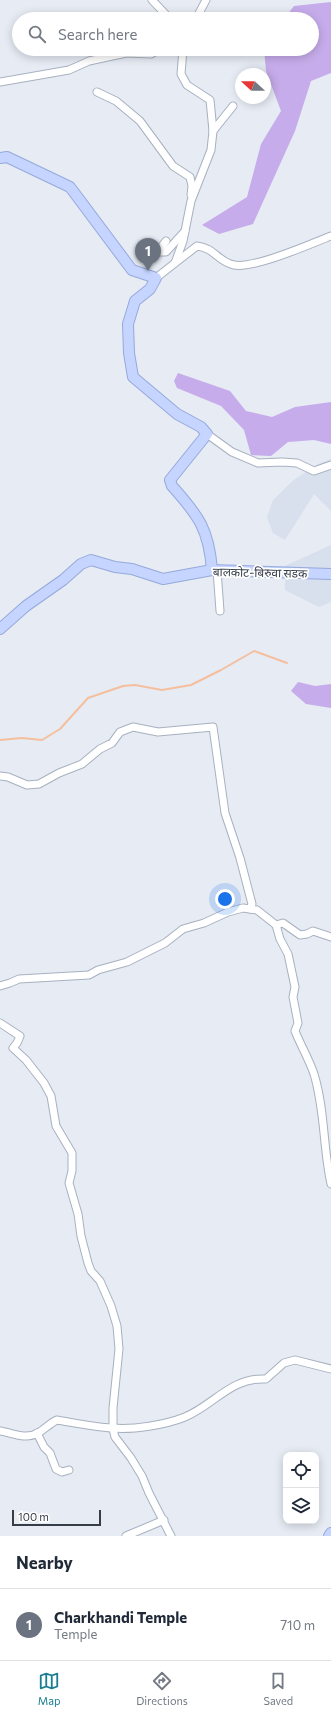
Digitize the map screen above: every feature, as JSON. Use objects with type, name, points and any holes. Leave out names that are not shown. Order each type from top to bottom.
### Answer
[{"type":"street","points":[[152,0],[163,12]]},
{"type":"street","points":[[200,12],[206,0]]},
{"type":"street","points":[[0,82],[69,70],[89,60],[110,56]]},
{"type":"street","points":[[182,56],[181,74],[187,85],[210,100],[213,131],[211,150],[191,201]]},
{"type":"street","points":[[97,92],[116,101],[140,122],[172,166],[190,177],[192,186],[191,201],[185,230],[175,263]]},
{"type":"street","points":[[213,131],[233,106]]},
{"type":"street","points":[[0,158],[7,157],[70,187],[132,270],[156,278]]},
{"type":"street","points":[[166,242],[159,250],[160,252],[166,252],[185,230]]},
{"type":"street","points":[[331,236],[255,264],[234,265],[220,258],[214,251],[196,246],[156,278],[150,289],[135,301],[128,324],[129,353],[133,377],[177,414],[201,427],[207,434],[232,452],[258,463],[297,463],[314,471],[331,464]]},
{"type":"street","points":[[207,434],[170,480],[172,486],[200,521],[205,532],[215,570],[220,611]]},
{"type":"street","name":"बालकोट-बिरुवा सडक","points":[[0,629],[26,606],[63,580],[81,564],[91,560],[115,567],[132,569],[163,579],[215,570],[331,574]]},
{"type":"street","points":[[0,776],[8,776],[27,785],[39,784],[59,773],[82,764],[112,743],[120,732],[133,727],[158,732],[213,727],[223,805],[240,858],[252,904],[250,910]]},
{"type":"street","points":[[0,986],[19,979],[89,975],[98,970],[127,962],[165,943],[183,929],[204,923],[228,912],[243,908],[257,910],[276,924],[280,939],[288,954],[295,987],[293,997],[298,1023],[295,1032],[314,1074],[324,1124],[327,1166],[331,1184]]},
{"type":"street","points":[[276,924],[283,923],[300,934],[307,934],[313,931],[331,937]]},
{"type":"street","points":[[0,1023],[20,1036],[18,1043],[13,1048],[26,1060],[44,1083],[51,1096],[56,1126],[72,1153],[72,1170],[69,1183],[78,1214],[81,1236],[88,1263],[91,1271],[100,1281],[111,1306],[117,1326],[119,1349],[113,1429],[115,1437],[138,1470],[171,1536]]},
{"type":"street","points":[[0,1431],[19,1436],[37,1434],[52,1422],[57,1420],[113,1429],[157,1425],[186,1417],[235,1385],[256,1378],[266,1379],[284,1363],[295,1360],[331,1369]]},
{"type":"street","points":[[37,1434],[44,1447],[50,1453],[56,1470],[62,1472],[69,1470]]},
{"type":"street","points":[[126,1536],[164,1520]]},
{"type":"shaded area","points":[[331,2],[331,73],[311,81],[295,131],[253,224],[219,234],[202,225],[247,197],[261,144],[281,111],[271,84],[271,68],[266,68],[265,56],[319,56],[319,12],[289,12],[294,6]]},
{"type":"shaded area","points":[[178,373],[230,391],[246,411],[272,417],[295,407],[331,402],[331,444],[314,440],[288,442],[271,456],[251,455],[244,430],[221,406],[177,388],[174,381]]},
{"type":"shaded area","points":[[331,459],[331,511],[314,494],[285,540],[273,533],[267,517],[273,500],[295,479],[320,463]]},
{"type":"shaded area","points":[[331,545],[331,602],[319,607],[285,590],[285,566]]},
{"type":"shaded area","points":[[298,682],[315,686],[331,684],[331,708],[306,704],[291,691]]},
{"type":"waterway","points":[[0,740],[22,738],[42,740],[60,729],[88,698],[123,686],[135,685],[162,690],[191,685],[254,651],[287,663]]},
{"type":"place","name":"Charkhandi Temple","points":[[148,271]]}]
